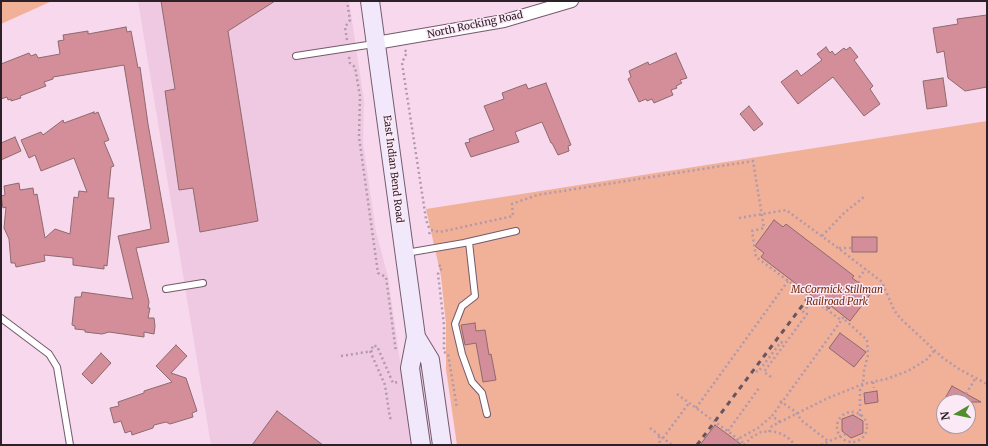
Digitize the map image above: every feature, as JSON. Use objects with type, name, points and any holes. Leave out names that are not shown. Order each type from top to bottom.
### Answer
[{"type":"main road","name":"East Indian Bend Road","points":[[370,1],[416,336],[410,368],[421,445]]},
{"type":"main road","name":"East Indian Bend Road","points":[[416,336],[430,360],[442,445]]},
{"type":"street","name":"North Rocking Road","points":[[376,44],[504,21],[572,1]]},
{"type":"lane","points":[[296,56],[376,44]]},
{"type":"lane","points":[[405,253],[469,242],[516,231]]},
{"type":"lane","points":[[469,242],[475,296],[462,306],[456,324],[462,354],[472,382],[482,393],[487,414]]},
{"type":"lane","points":[[166,289],[203,283]]},
{"type":"lane","points":[[1,318],[49,354],[57,367],[70,445]]},
{"type":"path","points":[[347,1],[350,20],[345,27],[350,63],[355,67],[360,96],[359,137],[378,273],[386,277],[397,359]]},
{"type":"path","points":[[405,49],[407,53],[402,63],[426,219],[431,230]]},
{"type":"path","points":[[431,230],[440,232],[513,216],[512,204],[537,195],[753,161],[764,228],[752,231],[756,258],[842,319],[867,340],[868,355],[864,371],[863,384],[860,390],[860,415],[853,426],[845,434],[821,445]]},
{"type":"path","points":[[822,236],[844,213],[864,197]]},
{"type":"path","points":[[740,218],[786,210],[882,282],[894,310],[901,320],[943,358],[975,379],[987,384]]},
{"type":"path","points":[[429,234],[431,230]]},
{"type":"path","points":[[838,248],[852,248]]},
{"type":"path","points":[[733,445],[738,439],[758,428],[772,416],[781,401],[842,319],[857,291],[860,276],[866,269]]},
{"type":"path","points":[[696,408],[788,281]]},
{"type":"path","points":[[771,377],[764,372],[807,314],[803,312],[808,306],[806,305]]},
{"type":"path","points":[[756,371],[758,372],[781,342],[784,344]]},
{"type":"path","points":[[341,356],[374,351],[372,346],[377,346],[393,383],[400,382]]},
{"type":"path","points":[[768,432],[772,426],[828,398],[863,384],[886,379],[908,371],[926,360],[935,350]]},
{"type":"path","points":[[370,351],[385,386],[390,418],[394,418]]},
{"type":"path","points":[[444,352],[448,354],[457,408]]},
{"type":"path","points":[[966,394],[975,379]]},
{"type":"path","points":[[873,382],[874,388]]},
{"type":"path","points":[[728,431],[759,388]]},
{"type":"path","points":[[677,394],[744,444],[752,437],[762,432],[768,432],[782,434],[791,440],[794,445]]},
{"type":"path","points":[[781,401],[796,412],[801,420],[828,442]]},
{"type":"path","points":[[663,438],[689,403]]},
{"type":"path","points":[[850,412],[860,415],[866,422],[867,428],[863,437],[854,441],[844,439],[840,436],[838,426],[841,417],[850,412]]},
{"type":"path","points":[[772,416],[780,422]]},
{"type":"path","points":[[650,428],[672,445]]},
{"type":"path","points":[[659,435],[660,445]]},
{"type":"shaded area","points":[[138,1],[349,1],[364,101],[363,143],[376,232],[388,277],[412,445],[211,445]]},
{"type":"green space","points":[[1,1],[52,1],[1,24]]},
{"type":"green space","name":"McCormick Stillman Railroad Park","points":[[987,121],[987,445],[457,445],[446,369],[446,324],[441,276],[426,209]]},
{"type":"building","points":[[161,1],[275,1],[228,31],[258,221],[200,232],[193,188],[179,190],[165,91],[175,89]]},
{"type":"building","points":[[987,15],[987,87],[965,91],[948,78],[944,51],[937,53],[933,28],[958,24],[957,19]]},
{"type":"building","points":[[126,27],[127,32],[131,31],[138,68],[140,67],[148,124],[169,242],[136,248],[149,302],[148,308],[150,308],[148,318],[154,318],[155,326],[154,334],[144,332],[144,337],[109,332],[102,334],[85,332],[85,330],[75,329],[75,326],[72,325],[75,297],[81,297],[82,292],[133,299],[118,236],[151,229],[124,65],[53,77],[53,79],[44,82],[46,86],[20,96],[21,98],[11,101],[11,99],[8,100],[7,97],[1,99],[1,64],[29,53],[31,56],[36,54],[38,58],[60,54],[58,41],[64,40],[63,35],[88,31],[88,34]]},
{"type":"building","points":[[826,47],[830,53],[832,51],[835,55],[844,48],[846,50],[850,47],[858,57],[854,60],[873,86],[870,89],[880,104],[864,116],[833,77],[798,104],[781,82],[797,70],[801,76],[822,60],[817,54]]},
{"type":"building","points":[[676,53],[687,78],[680,80],[682,83],[676,86],[677,88],[671,90],[673,95],[654,103],[652,99],[647,101],[646,99],[639,102],[628,79],[631,77],[629,71],[648,62],[649,65]]},
{"type":"building","points":[[943,78],[947,106],[927,109],[923,81]]},
{"type":"building","points":[[546,83],[571,145],[568,146],[569,151],[558,155],[542,122],[515,132],[519,142],[471,157],[465,143],[470,142],[469,139],[494,130],[484,106],[504,99],[502,93],[526,84],[528,89]]},
{"type":"building","points":[[749,106],[763,124],[754,131],[740,114]]},
{"type":"building","points":[[94,112],[94,114],[98,112],[109,140],[104,142],[114,166],[111,167],[108,198],[114,198],[107,266],[104,265],[104,269],[73,265],[73,258],[44,255],[45,261],[16,267],[15,263],[11,263],[9,239],[4,228],[6,207],[3,208],[1,196],[5,195],[4,186],[19,183],[20,190],[33,188],[34,195],[37,194],[45,238],[55,229],[70,234],[74,197],[78,198],[79,191],[87,192],[74,158],[41,171],[35,155],[29,158],[21,140],[41,132],[43,135],[63,120],[64,123]]},
{"type":"building","points":[[15,137],[21,151],[1,160],[1,143]]},
{"type":"building","points":[[774,220],[783,227],[786,224],[854,276],[852,278],[872,292],[850,321],[831,306],[829,309],[761,257],[764,253],[755,246]]},
{"type":"building","points":[[852,237],[877,237],[877,252],[852,252]]},
{"type":"building","points":[[475,323],[476,331],[485,330],[489,355],[491,354],[496,380],[483,382],[476,343],[465,345],[461,325]]},
{"type":"building","points":[[840,333],[866,352],[854,367],[829,348]]},
{"type":"building","points":[[176,345],[187,356],[171,373],[186,378],[197,411],[192,413],[193,417],[170,424],[166,422],[154,425],[153,428],[132,435],[131,431],[125,433],[121,421],[114,423],[110,408],[119,406],[118,402],[144,393],[144,391],[172,382],[156,366]]},
{"type":"building","points":[[101,353],[111,363],[92,384],[82,374]]},
{"type":"building","points":[[952,386],[966,394],[948,394]]},
{"type":"building","points":[[877,391],[878,402],[865,404],[864,393]]},
{"type":"building","points":[[277,411],[323,445],[252,445]]},
{"type":"building","points":[[853,415],[863,421],[863,433],[851,438],[842,431],[842,419]]},
{"type":"building","points":[[715,425],[742,445],[700,445]]},
{"type":"railway","points":[[697,445],[808,298]]}]
